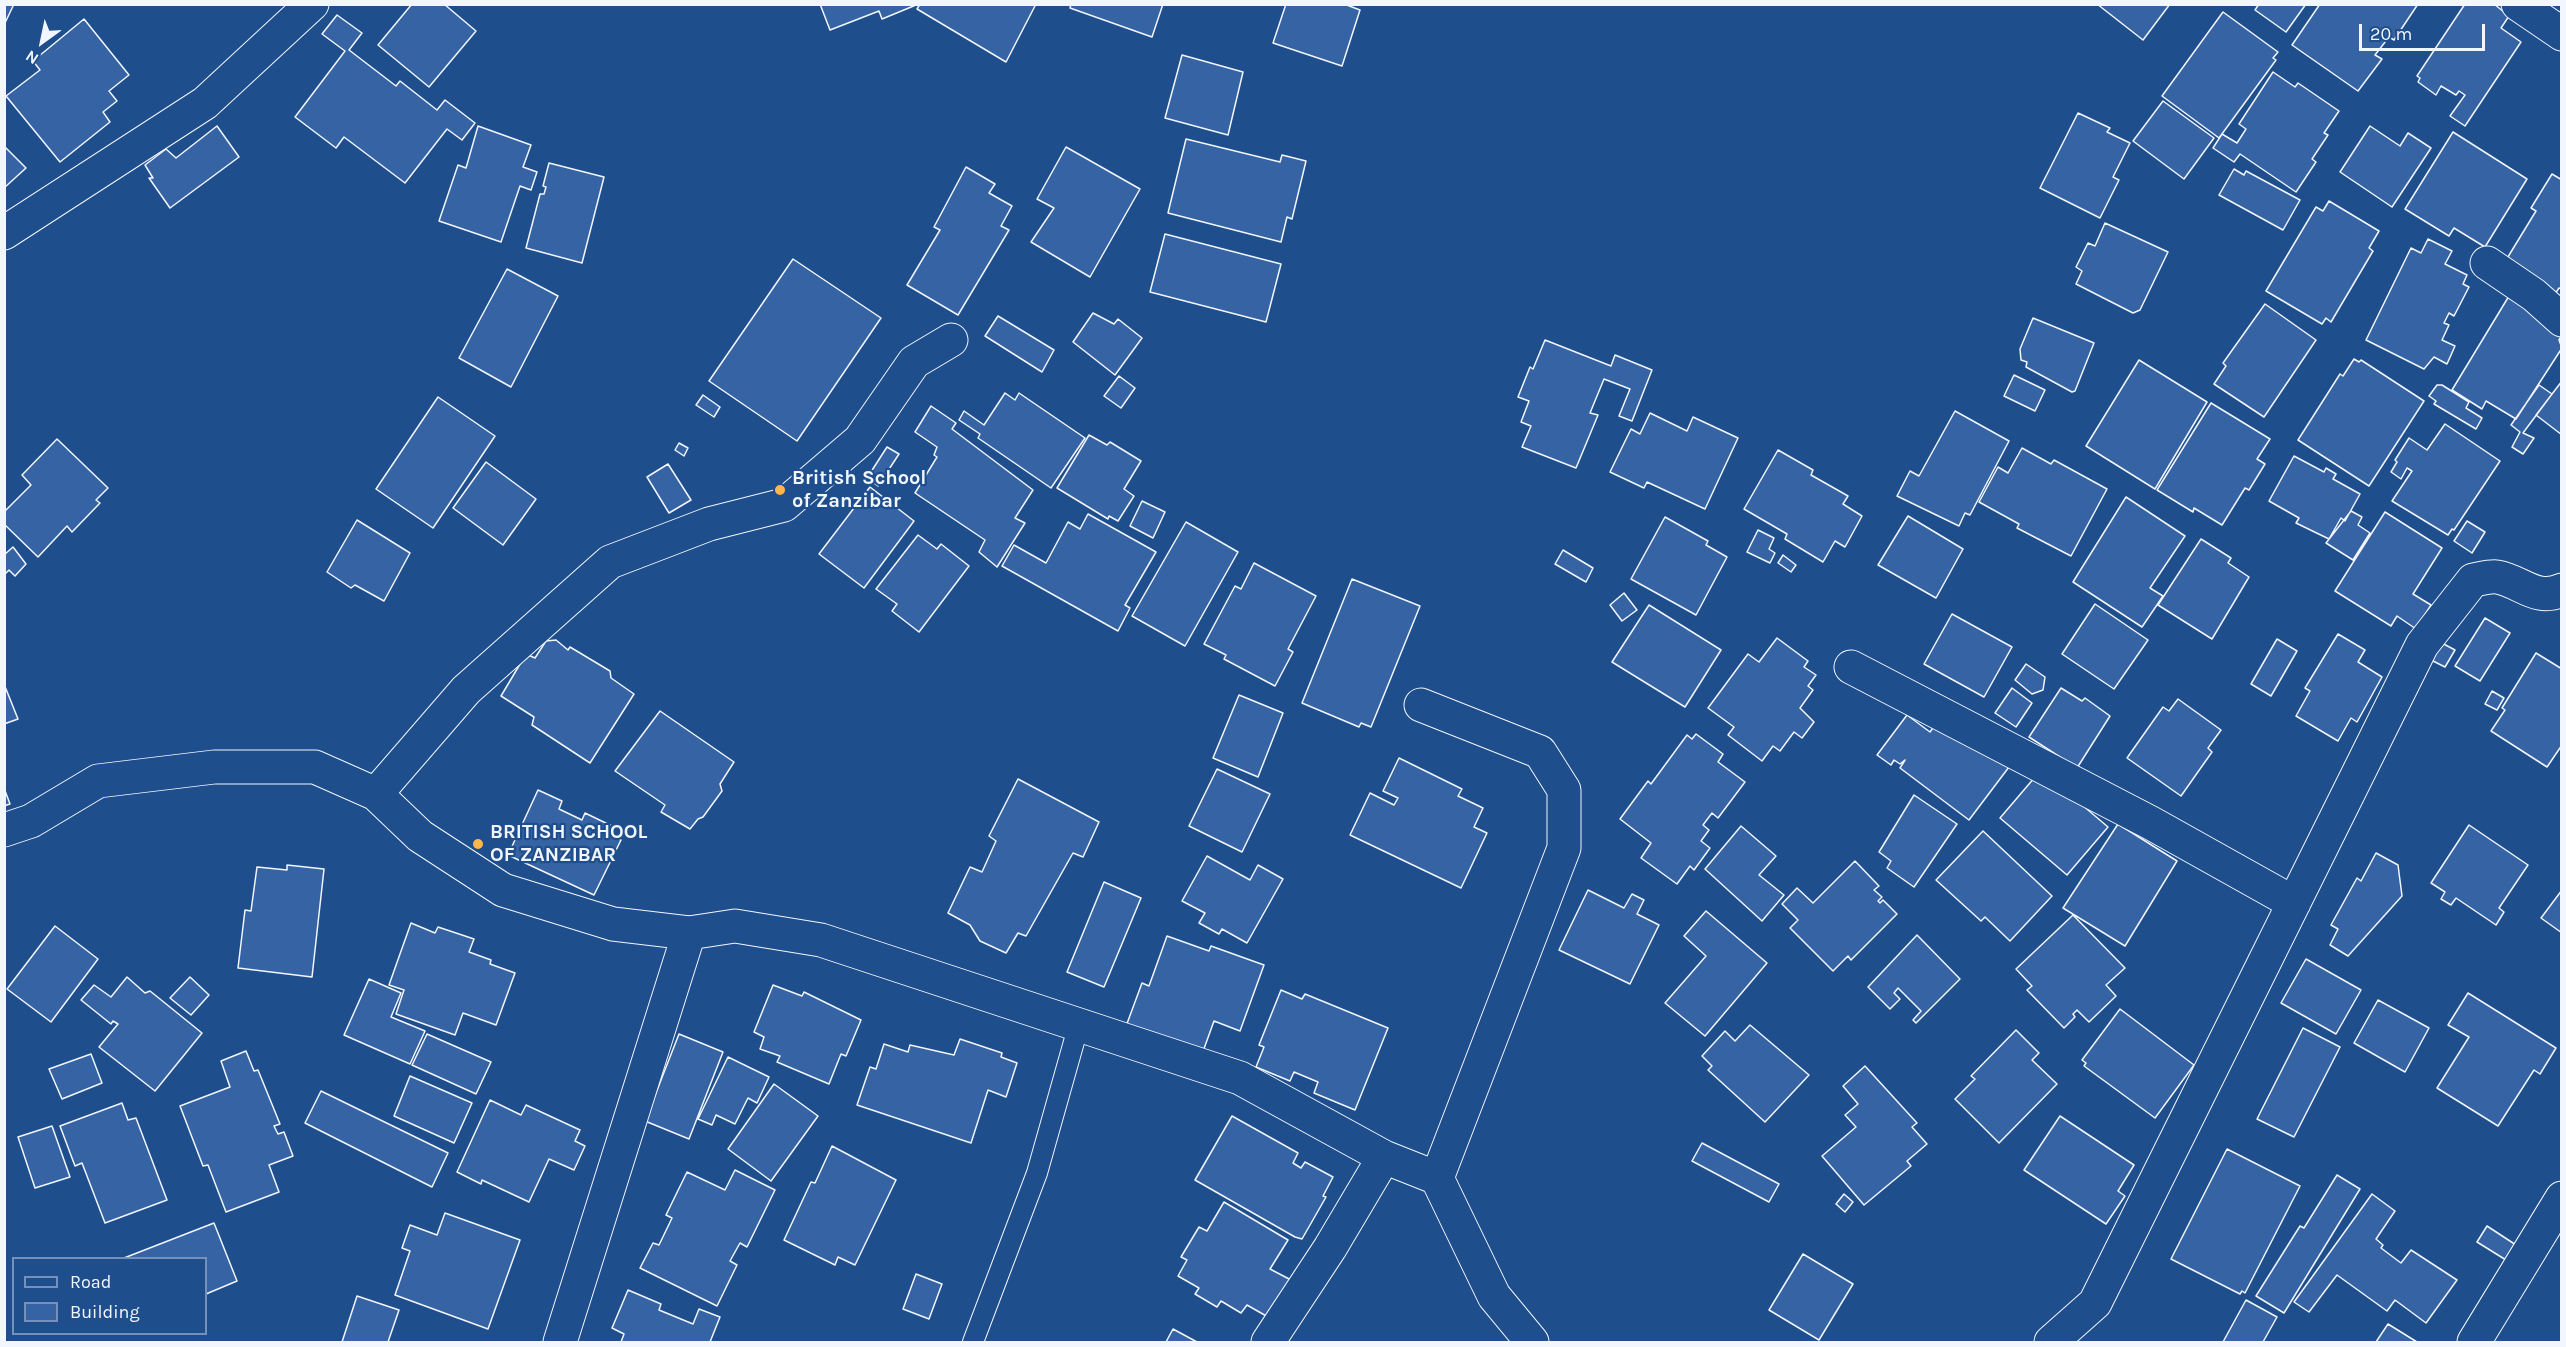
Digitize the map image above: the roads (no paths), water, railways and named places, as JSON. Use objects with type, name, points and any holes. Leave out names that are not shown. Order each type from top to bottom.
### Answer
[{"type":"street","points":[[4,233],[205,103],[312,4]]},
{"type":"street","points":[[2518,4],[2562,34]]},
{"type":"street","points":[[2487,262],[2534,295],[2562,320]]},
{"type":"street","points":[[376,794],[466,690],[610,562],[709,524],[784,504],[860,440],[914,363],[951,340]]},
{"type":"street","points":[[2051,1342],[2094,1303],[2422,645],[2473,580],[2496,577],[2534,593],[2546,595],[2562,590]]},
{"type":"street","points":[[1851,668],[2151,823],[2294,903]]},
{"type":"street","points":[[1421,705],[1540,752],[1564,790],[1564,848],[1437,1178]]},
{"type":"street","points":[[4,830],[31,821],[98,781],[214,767],[315,767],[376,794],[420,836],[503,890],[613,924],[689,933],[735,926],[821,940],[1240,1078],[1384,1157],[1437,1178],[1494,1296],[1532,1342]]},
{"type":"street","points":[[560,1342],[689,933]]},
{"type":"street","points":[[1268,1342],[1330,1248],[1384,1157]]},
{"type":"street","points":[[2474,1342],[2562,1198]]},
{"type":"lane","points":[[973,1342],[1037,1173],[1079,1024]]},
{"type":"place","name":"British School of Zanzibar","points":[[780,490]]},
{"type":"place","name":"BRITISH SCHOOL OF ZANZIBAR","points":[[478,844]]}]
